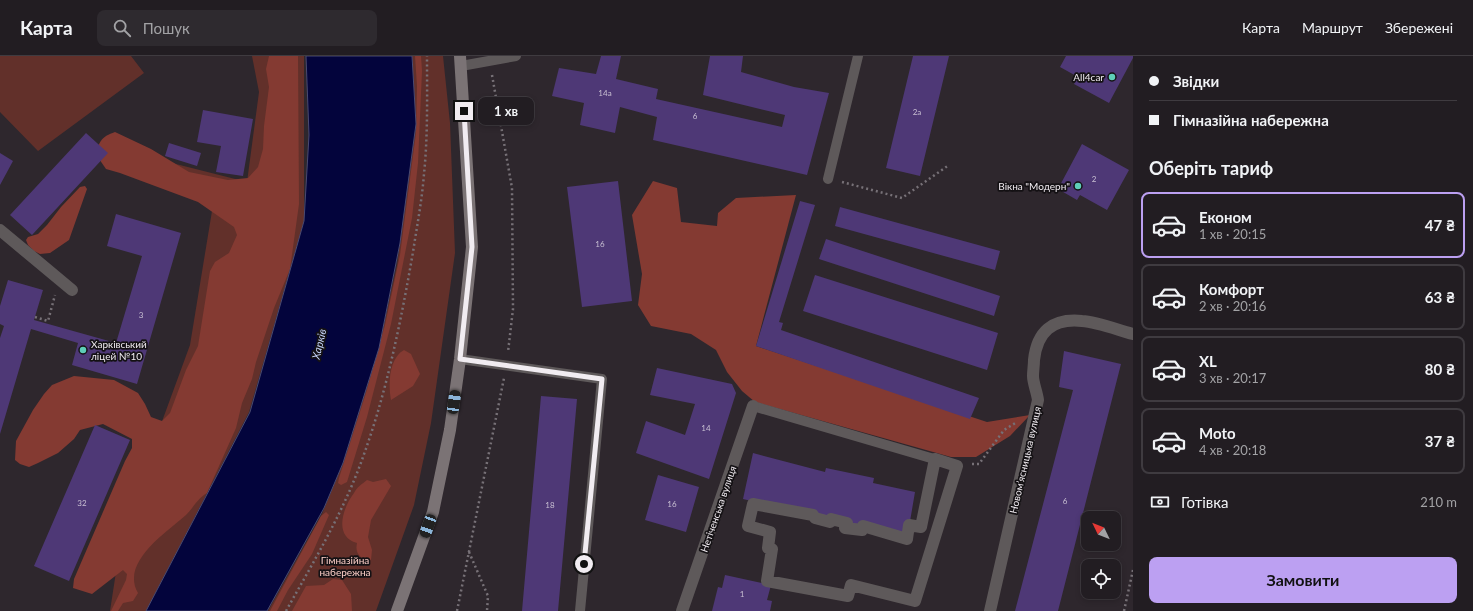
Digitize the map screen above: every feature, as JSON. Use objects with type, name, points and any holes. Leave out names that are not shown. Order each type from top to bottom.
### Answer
[{"type":"main road","points":[[397,611],[433,512],[450,430],[460,359],[472,247],[460,61]]},
{"type":"street","points":[[0,230],[72,290]]},
{"type":"street","name":"Новом’ясницька вулиця","points":[[990,611],[1036,412],[1038,400],[1033,376],[1036,348],[1040,338],[1046,330],[1054,324],[1064,321],[1083,321],[1133,334]]},
{"type":"street","name":"Нетіченська вулиця","points":[[682,611],[753,406]]},
{"type":"street","points":[[935,460],[921,527],[909,525],[907,538],[863,526],[862,530],[844,528],[847,523],[831,519],[830,522],[815,518],[813,515],[753,504],[748,526],[770,532],[768,548],[772,549],[767,581],[848,596],[851,584],[915,601],[957,466]]},
{"type":"lane","points":[[460,61],[489,61],[516,56]]},
{"type":"lane","points":[[828,179],[858,56]]},
{"type":"lane","points":[[460,359],[602,379],[580,611]]},
{"type":"lane","points":[[753,406],[957,466]]},
{"type":"path","points":[[286,611],[327,537],[354,480],[363,458],[382,396],[407,285],[421,202],[426,147],[427,56]]},
{"type":"path","points":[[457,611],[507,366],[513,309],[512,188],[489,61]]},
{"type":"path","points":[[828,179],[902,198],[949,165]]},
{"type":"path","points":[[957,466],[979,464],[1004,430],[1036,412]]},
{"type":"path","points":[[469,552],[488,596],[487,611]]},
{"type":"path","points":[[1124,611],[1133,570]]},
{"type":"green space","points":[[0,56],[131,56],[144,73],[38,151],[0,112]]},
{"type":"green space","points":[[252,56],[304,56],[304,221],[249,412],[146,611],[110,611],[120,546],[153,446],[190,345],[212,211],[168,162],[247,182],[259,92]]},
{"type":"green space","name":"Гімназійна набережна","points":[[412,56],[443,56],[450,123],[455,253],[431,423],[414,505],[376,611],[268,611],[322,514],[343,463],[378,351],[397,265],[416,124]]},
{"type":"shaded area","points":[[269,56],[298,56],[299,204],[290,269],[274,308],[256,362],[252,379],[242,403],[236,428],[207,493],[198,500],[186,515],[158,539],[140,559],[135,570],[134,581],[138,593],[133,601],[123,603],[118,611],[111,611],[126,580],[127,574],[123,570],[92,594],[73,588],[74,579],[132,448],[132,439],[103,424],[80,430],[74,439],[58,453],[29,467],[20,464],[15,460],[16,441],[33,410],[52,385],[74,376],[114,380],[138,393],[151,417],[162,421],[170,413],[186,370],[198,346],[210,271],[215,262],[229,253],[237,235],[234,227],[198,202],[106,169],[95,153],[102,140],[115,132],[151,149],[189,172],[228,180],[248,178],[258,167],[263,149],[264,126],[269,87],[266,69]]},
{"type":"shaded area","points":[[415,56],[421,56],[422,71],[418,163],[412,218],[391,324],[367,417],[347,482],[341,485],[338,483],[339,478],[366,393],[385,325],[400,255],[416,133],[417,86]]},
{"type":"shaded area","points":[[653,181],[677,188],[681,222],[717,226],[718,213],[736,198],[796,195],[756,346],[987,422],[1030,415],[1010,436],[976,457],[951,457],[755,402],[742,391],[727,372],[716,350],[691,334],[651,326],[638,305],[642,274],[632,215]]},
{"type":"shaded area","points":[[85,186],[87,189],[69,240],[50,253],[40,254],[34,251],[28,245],[26,240],[28,237],[38,234],[80,187]]},
{"type":"shaded area","points":[[404,350],[411,354],[420,374],[413,386],[391,400],[391,372],[395,359]]},
{"type":"shaded area","points":[[386,479],[391,486],[371,520],[368,537],[372,550],[371,560],[367,562],[358,554],[357,543],[350,540],[345,535],[342,521],[346,506],[361,484],[367,480],[373,482]]},
{"type":"shaded area","points":[[326,512],[329,515],[312,554],[288,590],[277,611],[270,611],[321,516]]},
{"type":"shaded area","points":[[333,579],[342,580],[351,594],[352,611],[292,611],[306,586],[324,585]]},
{"type":"water","name":"Харків","points":[[306,56],[412,56],[416,124],[400,243],[379,348],[343,463],[324,508],[267,611],[146,611],[250,412],[304,221],[309,135]]},
{"type":"building","points":[[601,56],[621,56],[616,79],[658,89],[656,99],[782,127],[785,115],[703,95],[710,56],[743,56],[741,72],[794,87],[829,93],[807,175],[653,140],[657,117],[620,107],[615,133],[580,125],[584,103],[552,96],[559,68],[596,74]]},
{"type":"building","points":[[913,56],[949,56],[920,176],[886,168]]},
{"type":"building","points":[[1066,56],[1133,56],[1133,58],[1109,103],[1074,84],[1078,77],[1060,67]]},
{"type":"building","points":[[203,110],[253,119],[243,176],[216,172],[221,146],[197,142]]},
{"type":"building","points":[[86,133],[108,153],[32,235],[10,215]]},
{"type":"building","points":[[169,143],[201,153],[197,166],[165,156]]},
{"type":"building","points":[[1082,144],[1129,170],[1107,210],[1080,195],[1077,200],[1058,189]]},
{"type":"building","points":[[0,153],[13,161],[0,185]]},
{"type":"building","points":[[618,181],[632,301],[582,307],[567,187]]},
{"type":"building","points":[[800,201],[815,205],[779,322],[783,323],[781,330],[979,398],[970,419],[756,346]]},
{"type":"building","points":[[840,207],[1000,251],[995,270],[835,226]]},
{"type":"building","points":[[116,214],[181,233],[137,384],[72,365],[78,343],[31,329],[0,434],[0,338],[4,326],[0,324],[0,306],[8,280],[43,290],[34,320],[116,343],[142,256],[107,246]]},
{"type":"building","points":[[826,239],[1000,296],[994,316],[819,259]]},
{"type":"building","points":[[815,275],[998,333],[987,370],[803,311]]},
{"type":"building","points":[[1064,351],[1121,364],[1084,511],[1081,511],[1081,521],[1058,611],[1015,611],[1073,390],[1059,387]]},
{"type":"building","points":[[657,368],[732,384],[736,393],[709,479],[636,453],[646,421],[685,435],[695,404],[650,395]]},
{"type":"building","points":[[541,396],[577,399],[558,611],[522,611]]},
{"type":"building","points":[[95,425],[130,440],[69,581],[34,566]]},
{"type":"building","points":[[753,453],[825,472],[826,468],[874,478],[873,483],[915,492],[907,539],[743,499]]},
{"type":"building","points":[[658,475],[699,487],[686,532],[645,520]]},
{"type":"building","points":[[725,575],[771,585],[767,600],[772,601],[770,611],[712,611],[718,587],[722,588]]},
{"type":"place","name":"All4car","points":[[1112,77]]},
{"type":"place","name":"Вікна \"Модерн\"","points":[[1078,186]]},
{"type":"place","name":"Харківський ліцей №10","points":[[83,350]]},
{"type":"route","points":[[464,111],[472,247],[460,359],[602,379],[584,564]]}]
